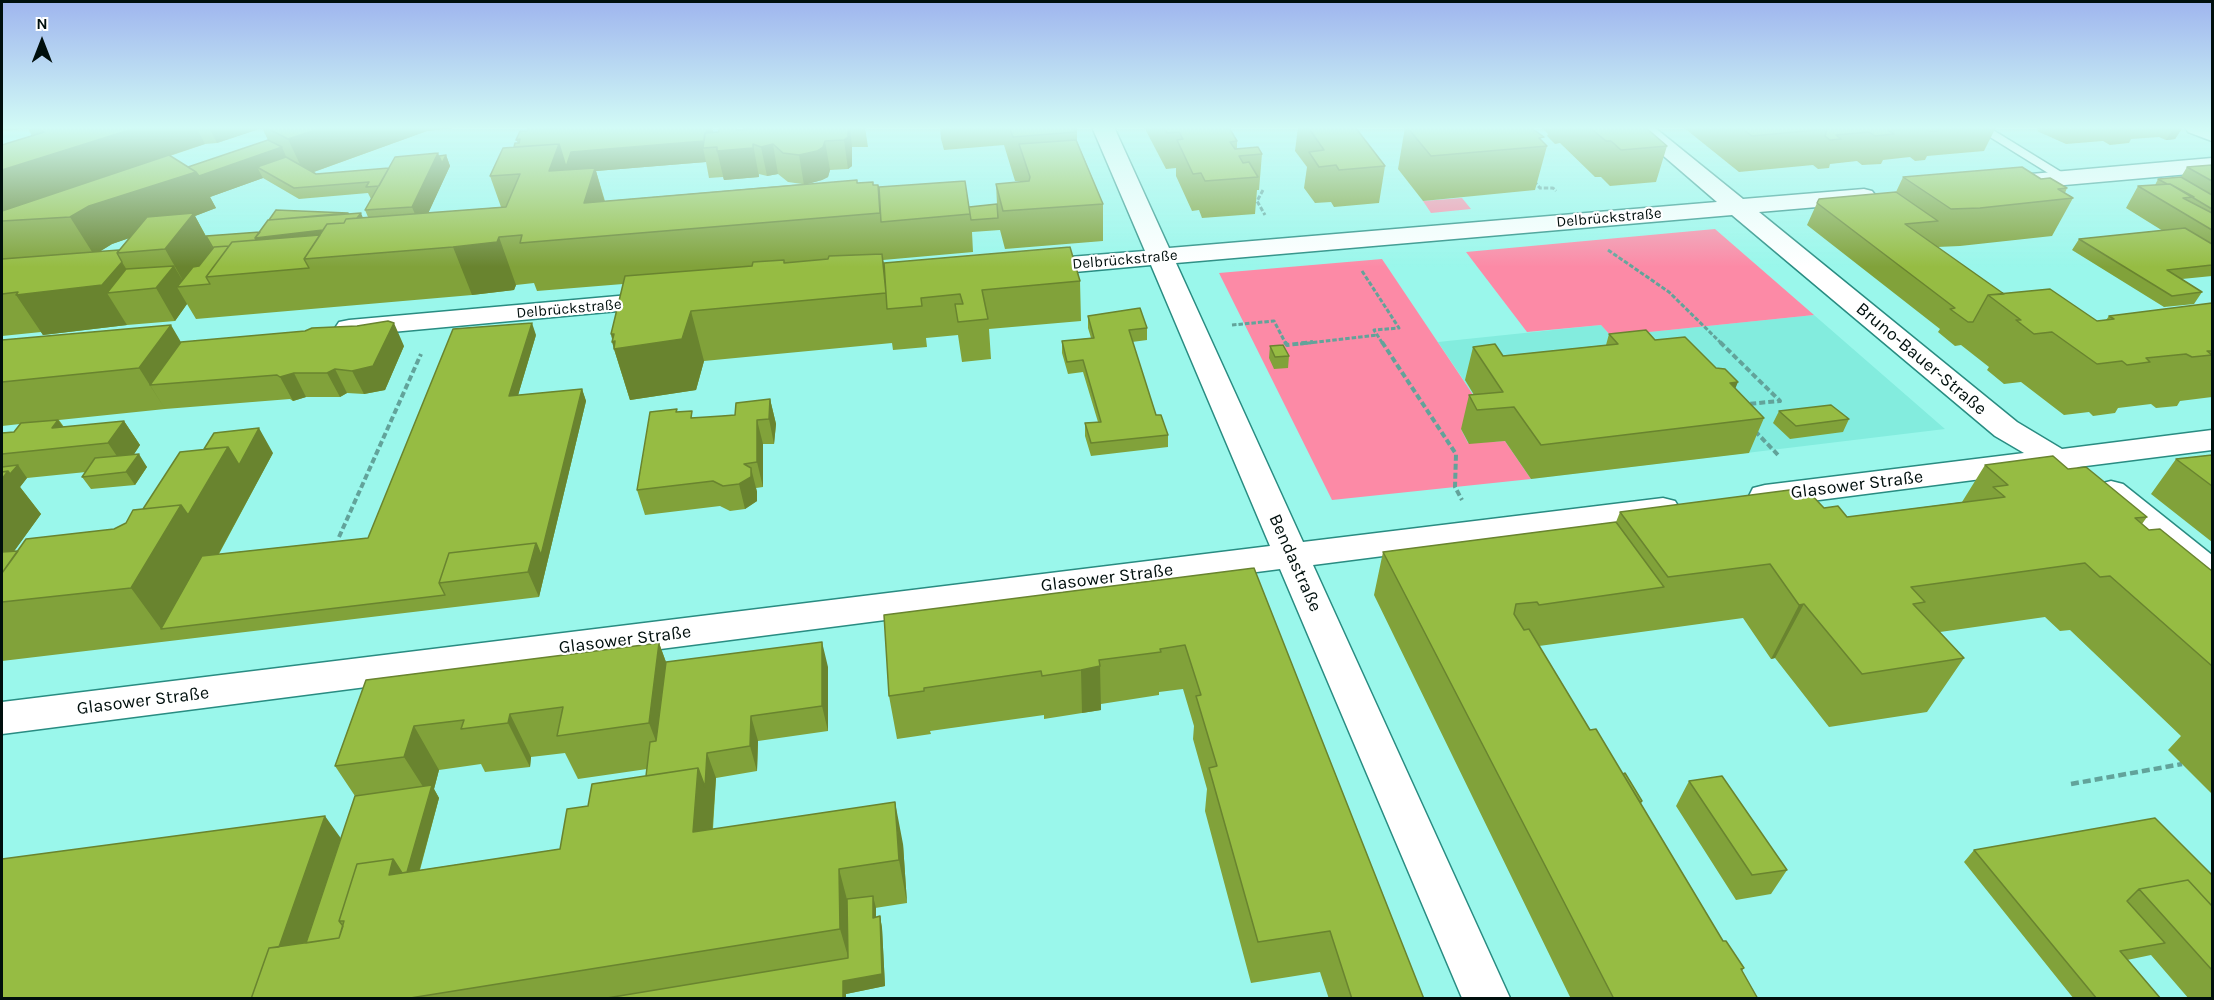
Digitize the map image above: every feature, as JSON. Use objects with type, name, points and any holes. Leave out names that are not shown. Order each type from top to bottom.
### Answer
[{"type":"street","name":"Bendastraße","points":[[1123,174],[1486,999]]},
{"type":"street","name":"Bruno-Bauer-Straße","points":[[1697,174],[2006,429],[2115,494],[2212,573]]},
{"type":"street","points":[[1989,184],[2114,174]]},
{"type":"street","name":"Delbrückstraße","points":[[1000,271],[1886,194]]},
{"type":"street","name":"Delbrückstraße","points":[[326,330],[688,298]]},
{"type":"street","name":"Glasower Straße","points":[[1738,500],[2212,440]]},
{"type":"street","name":"Glasower Straße","points":[[2,718],[1691,506]]},
{"type":"lane","points":[[2058,174],[2065,178]]},
{"type":"path","points":[[1263,190],[1257,201],[1267,220]]},
{"type":"path","points":[[1579,220],[1615,256],[1669,292],[1780,401],[1741,405]]},
{"type":"path","points":[[1351,272],[1362,271],[1399,327],[1374,330],[1438,436],[1456,454],[1455,487],[1480,532]]},
{"type":"path","points":[[339,537],[436,321]]},
{"type":"path","points":[[1192,330],[1274,321],[1287,345],[1377,335]]},
{"type":"path","points":[[1748,424],[1779,456]]},
{"type":"path","points":[[2071,784],[2182,764]]},
{"type":"shaded area","points":[[1462,198],[1471,209],[1431,213],[1423,201]]},
{"type":"shaded area","points":[[1715,229],[1814,315],[1611,336],[1601,325],[1527,332],[1466,252]]},
{"type":"shaded area","points":[[1382,259],[1494,426],[1461,429],[1468,443],[1505,441],[1531,479],[1332,500],[1219,273]]},
{"type":"shaded area","points":[[1814,315],[1945,429],[1531,479],[1505,441],[1468,443],[1461,429],[1494,425],[1438,342],[1601,325],[1611,336]]},
{"type":"building","points":[[113,174],[191,174],[89,206],[70,217],[2,221],[2,211]]},
{"type":"building","points":[[269,174],[386,174],[379,186],[366,187],[369,182],[294,188]]},
{"type":"building","points":[[386,174],[428,174],[412,207],[365,210]]},
{"type":"building","points":[[491,174],[593,174],[584,203],[857,180],[857,183],[873,182],[873,185],[878,185],[880,213],[520,243],[522,235],[499,237],[497,242],[453,247],[304,259],[327,224],[344,223],[346,219],[506,207],[520,174],[490,176]]},
{"type":"building","points":[[1029,174],[1090,174],[1103,204],[1003,211],[996,184],[1029,181]]},
{"type":"building","points":[[1201,174],[1256,174],[1258,177],[1205,181]]},
{"type":"building","points":[[1943,174],[2033,174],[2041,179],[2050,178],[2067,188],[2058,189],[2073,198],[1951,209],[1903,177]]},
{"type":"building","points":[[2199,174],[2212,174],[2212,181]]},
{"type":"building","points":[[2181,177],[2212,195],[2212,209],[2158,179]]},
{"type":"building","points":[[965,181],[970,214],[881,222],[879,187]]},
{"type":"building","points":[[2170,184],[2194,197],[2183,198],[2212,213],[2212,230],[2138,186]]},
{"type":"building","points":[[1896,192],[1938,221],[1905,224],[2004,294],[1988,295],[1973,322],[1968,322],[1950,309],[1955,308],[1817,203],[1819,199]]},
{"type":"building","points":[[997,204],[998,218],[971,220],[969,207]]},
{"type":"building","points":[[276,210],[348,213],[269,220]]},
{"type":"building","points":[[194,213],[165,249],[117,253],[147,217]]},
{"type":"building","points":[[361,213],[357,218],[346,219],[344,223],[327,224],[323,230],[255,238],[268,220]]},
{"type":"building","points":[[2185,228],[2212,244],[2212,265],[2167,270],[2202,292],[2172,296],[2079,239]]},
{"type":"building","points":[[260,232],[256,240],[232,242],[229,246],[213,248],[206,236]]},
{"type":"building","points":[[320,235],[304,259],[309,268],[206,277],[232,242]]},
{"type":"building","points":[[229,246],[206,277],[210,284],[177,287],[193,267],[199,266],[214,247]]},
{"type":"building","points":[[1070,247],[1080,281],[982,290],[988,319],[958,322],[955,304],[963,304],[960,294],[921,298],[922,306],[887,309],[884,263]]},
{"type":"building","points":[[119,250],[117,253],[122,262],[102,285],[16,295],[18,292],[2,294],[2,259]]},
{"type":"building","points":[[882,254],[886,293],[691,311],[682,339],[614,349],[615,341],[612,342],[614,334],[611,334],[625,276],[752,266],[753,262],[784,260],[784,263],[828,259],[829,256]]},
{"type":"building","points":[[174,266],[156,288],[107,293],[126,269]]},
{"type":"building","points":[[2050,289],[2097,321],[2114,319],[2109,316],[2212,303],[2212,351],[2207,351],[2212,355],[2192,357],[2186,354],[2146,358],[2150,362],[2127,365],[2122,361],[2097,364],[2052,332],[2034,334],[2016,320],[2021,320],[1988,295]]},
{"type":"building","points":[[1140,308],[1147,328],[1129,330],[1156,415],[1161,415],[1168,435],[1091,443],[1085,423],[1101,422],[1083,360],[1067,362],[1062,341],[1094,338],[1088,316]]},
{"type":"building","points":[[388,321],[394,323],[373,366],[352,371],[335,369],[327,373],[294,373],[280,377],[277,375],[150,385],[181,342],[305,331],[312,328],[357,326]]},
{"type":"building","points":[[532,323],[509,396],[582,389],[541,555],[536,543],[449,553],[439,583],[445,595],[161,629],[202,556],[368,538],[453,329]]},
{"type":"building","points":[[171,325],[139,368],[2,382],[2,340]]},
{"type":"building","points":[[1646,330],[1655,340],[1685,337],[1716,368],[1725,369],[1738,382],[1730,383],[1764,418],[1541,445],[1514,407],[1477,410],[1469,395],[1503,392],[1473,347],[1495,344],[1503,356],[1618,344],[1609,334]]},
{"type":"building","points":[[1283,345],[1289,356],[1275,357],[1270,346]]},
{"type":"building","points":[[770,399],[769,419],[757,420],[757,462],[744,464],[751,468],[751,477],[739,484],[723,486],[713,481],[637,490],[650,412],[677,409],[676,412],[692,411],[691,418],[735,415],[736,403]]},
{"type":"building","points":[[1831,405],[1849,419],[1796,426],[1779,411]]},
{"type":"building","points":[[58,420],[52,428],[124,421],[108,443],[2,454],[2,433],[14,432],[21,423]]},
{"type":"building","points":[[259,428],[239,465],[228,447],[204,449],[214,433]]},
{"type":"building","points":[[228,447],[188,515],[181,505],[143,509],[180,452]]},
{"type":"building","points":[[139,454],[126,472],[82,477],[95,458]]},
{"type":"building","points":[[2212,455],[2212,486],[2176,459]]},
{"type":"building","points":[[2053,456],[2068,469],[2086,467],[2147,517],[2135,518],[2149,530],[2160,529],[2212,571],[2212,666],[2110,576],[2100,577],[2085,563],[1911,587],[1925,602],[1913,604],[1964,658],[1862,674],[1804,604],[1799,605],[1770,564],[1668,577],[1620,512],[1805,488],[1824,508],[1838,506],[1847,517],[2005,497],[1993,487],[2008,485],[1985,465]]},
{"type":"building","points":[[18,465],[10,474],[8,471],[2,472],[2,467]]},
{"type":"building","points":[[181,505],[131,588],[2,602],[2,573],[26,539],[114,529],[126,523],[133,510]]},
{"type":"building","points":[[1616,522],[1664,587],[1539,605],[1537,602],[1516,604],[1514,614],[1524,630],[1529,629],[1590,730],[1596,729],[1723,941],[1726,941],[1744,968],[1741,969],[1758,999],[1614,999],[1383,552]]},
{"type":"building","points":[[536,543],[528,572],[439,583],[449,553]]},
{"type":"building","points":[[18,551],[2,573],[2,552]]},
{"type":"building","points":[[1254,568],[1424,999],[1352,999],[1330,931],[1258,942],[1209,768],[1217,766],[1196,696],[1201,695],[1185,645],[1160,649],[1161,652],[1099,660],[1100,666],[1081,670],[1042,676],[1041,671],[924,688],[924,691],[889,696],[884,615]]},
{"type":"building","points":[[822,642],[822,706],[751,716],[750,746],[707,753],[705,787],[698,768],[646,776],[650,742],[656,741],[666,662]]},
{"type":"building","points":[[659,643],[649,723],[557,736],[563,707],[510,714],[508,723],[461,729],[464,720],[414,726],[404,757],[335,766],[366,680]]},
{"type":"building","points":[[698,768],[693,832],[895,802],[899,860],[839,869],[840,929],[404,999],[251,999],[269,948],[339,938],[344,921],[339,921],[357,864],[393,859],[389,875],[560,849],[567,809],[588,806],[592,784]]},
{"type":"building","points":[[1625,773],[1642,801],[1640,802],[1623,774]]},
{"type":"building","points":[[1722,776],[1787,870],[1752,875],[1689,781]]},
{"type":"building","points":[[432,785],[407,872],[402,873],[393,859],[357,864],[339,921],[343,926],[339,938],[306,943],[355,796]]},
{"type":"building","points":[[325,816],[279,947],[269,948],[251,999],[2,999],[2,859]]},
{"type":"building","points":[[2155,818],[2212,875],[2212,906],[2188,880],[2139,889],[2127,901],[2165,943],[2120,951],[2161,999],[2097,999],[1974,850]]},
{"type":"building","points":[[2188,880],[2212,906],[2212,970],[2139,889]]},
{"type":"building","points":[[873,896],[873,918],[880,916],[882,974],[843,981],[843,999],[601,999],[848,958],[847,899]]}]
